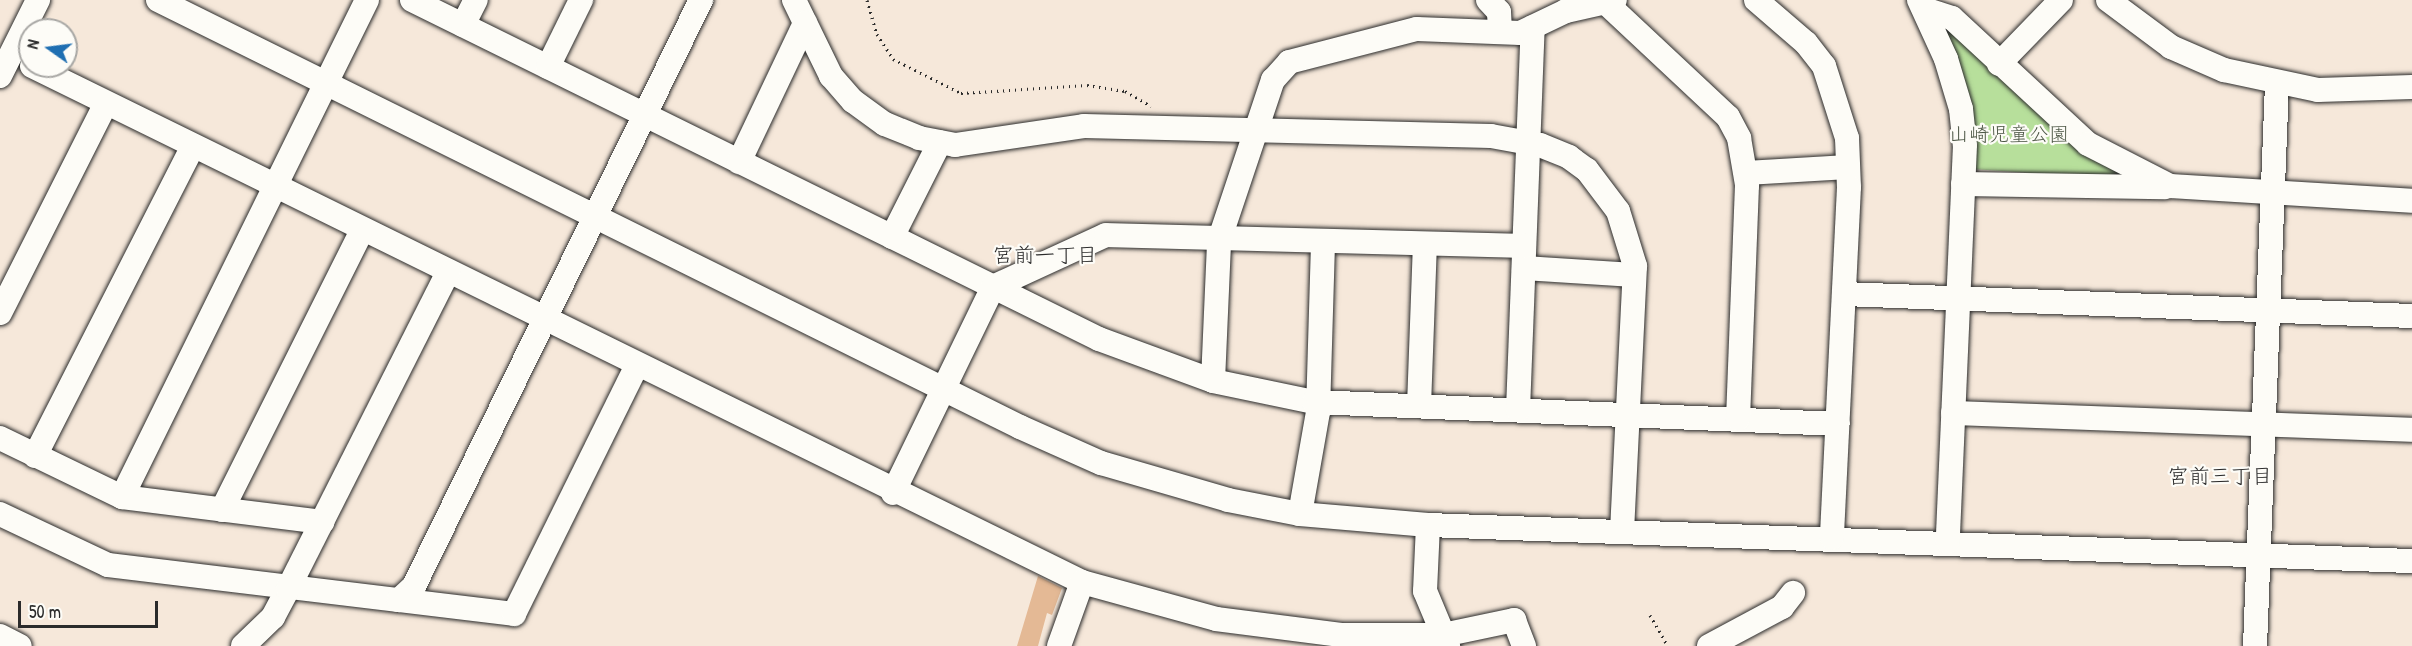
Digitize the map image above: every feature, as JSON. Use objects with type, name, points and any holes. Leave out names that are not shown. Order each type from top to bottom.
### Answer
[{"type":"street","points":[[33,18],[38,0]]},
{"type":"street","points":[[158,0],[944,389],[1101,463],[1228,500],[1300,514],[1428,525],[1622,530],[2412,561]]},
{"type":"street","points":[[122,497],[367,0]]},
{"type":"street","points":[[412,0],[1099,339],[1213,381],[1319,402],[1838,424]]},
{"type":"street","points":[[463,25],[476,0]]},
{"type":"street","points":[[548,67],[581,0]]},
{"type":"street","points":[[399,600],[414,586],[701,0]]},
{"type":"street","points":[[794,0],[831,76],[853,101],[885,124],[940,142],[956,145],[1060,127],[1256,130],[1491,136],[1529,142],[1569,157],[1602,187],[1628,236],[1634,275],[1622,530]]},
{"type":"street","points":[[1488,0],[1499,12],[1500,32]]},
{"type":"street","points":[[1756,0],[1806,43],[1824,66],[1847,138],[1844,294],[1832,538]]},
{"type":"street","points":[[1999,64],[2061,0]]},
{"type":"street","points":[[2108,0],[2171,47],[2224,70],[2277,84],[2347,91],[2412,87]]},
{"type":"street","points":[[1213,381],[1220,238],[1273,80],[1289,62],[1417,29],[1520,33],[1566,11],[1610,1],[1728,117],[1740,138],[1746,173],[1738,419]]},
{"type":"street","points":[[1923,5],[1952,18],[1999,64],[2088,144],[2170,186]]},
{"type":"street","points":[[1923,5],[1961,109],[1963,184],[1948,542]]},
{"type":"street","points":[[739,162],[805,22]]},
{"type":"street","points":[[1518,410],[1533,27]]},
{"type":"street","points":[[47,78],[106,103],[893,493],[1082,582],[1276,638],[1341,635],[1445,640],[1514,620],[1524,646]]},
{"type":"street","points":[[2255,646],[2277,84]]},
{"type":"street","points":[[0,313],[106,103]]},
{"type":"street","points":[[892,237],[940,142]]},
{"type":"street","points":[[35,456],[193,146]]},
{"type":"street","points":[[1746,173],[1848,167]]},
{"type":"street","points":[[1963,184],[2170,186],[2412,201]]},
{"type":"street","points":[[222,510],[362,230]]},
{"type":"street","points":[[893,493],[993,287],[1106,235],[1425,244],[1634,275]]},
{"type":"street","points":[[1300,514],[1319,402],[1323,241]]},
{"type":"street","points":[[1419,406],[1425,244]]},
{"type":"street","points":[[243,646],[273,617],[448,272]]},
{"type":"street","points":[[1844,294],[2412,316]]},
{"type":"street","points":[[0,514],[108,565],[288,589],[514,614],[636,366]]},
{"type":"street","points":[[1953,413],[2412,430]]},
{"type":"street","points":[[0,438],[122,497],[322,522]]},
{"type":"street","points":[[1428,525],[1425,591],[1445,640]]},
{"type":"street","points":[[1059,646],[1082,582]]},
{"type":"street","points":[[1709,646],[1782,607],[1793,593]]},
{"type":"street","points":[[0,636],[20,646]]},
{"type":"path","points":[[867,0],[877,34],[893,59],[927,79],[961,93],[1087,85],[1125,91],[1146,100],[1166,128]]},
{"type":"path","points":[[1650,615],[1668,646]]},
{"type":"green space","name":"山崎児童公園","points":[[1949,24],[2120,169],[2129,180],[1972,169],[1965,84],[1945,28]]},
{"type":"building","points":[[1038,576],[1062,588],[1052,615],[1047,613],[1038,646],[1017,646]]},
{"type":"district","name":"宮前一丁目","points":[[1045,255]]},
{"type":"district","name":"宮前三丁目","points":[[2220,476]]}]
